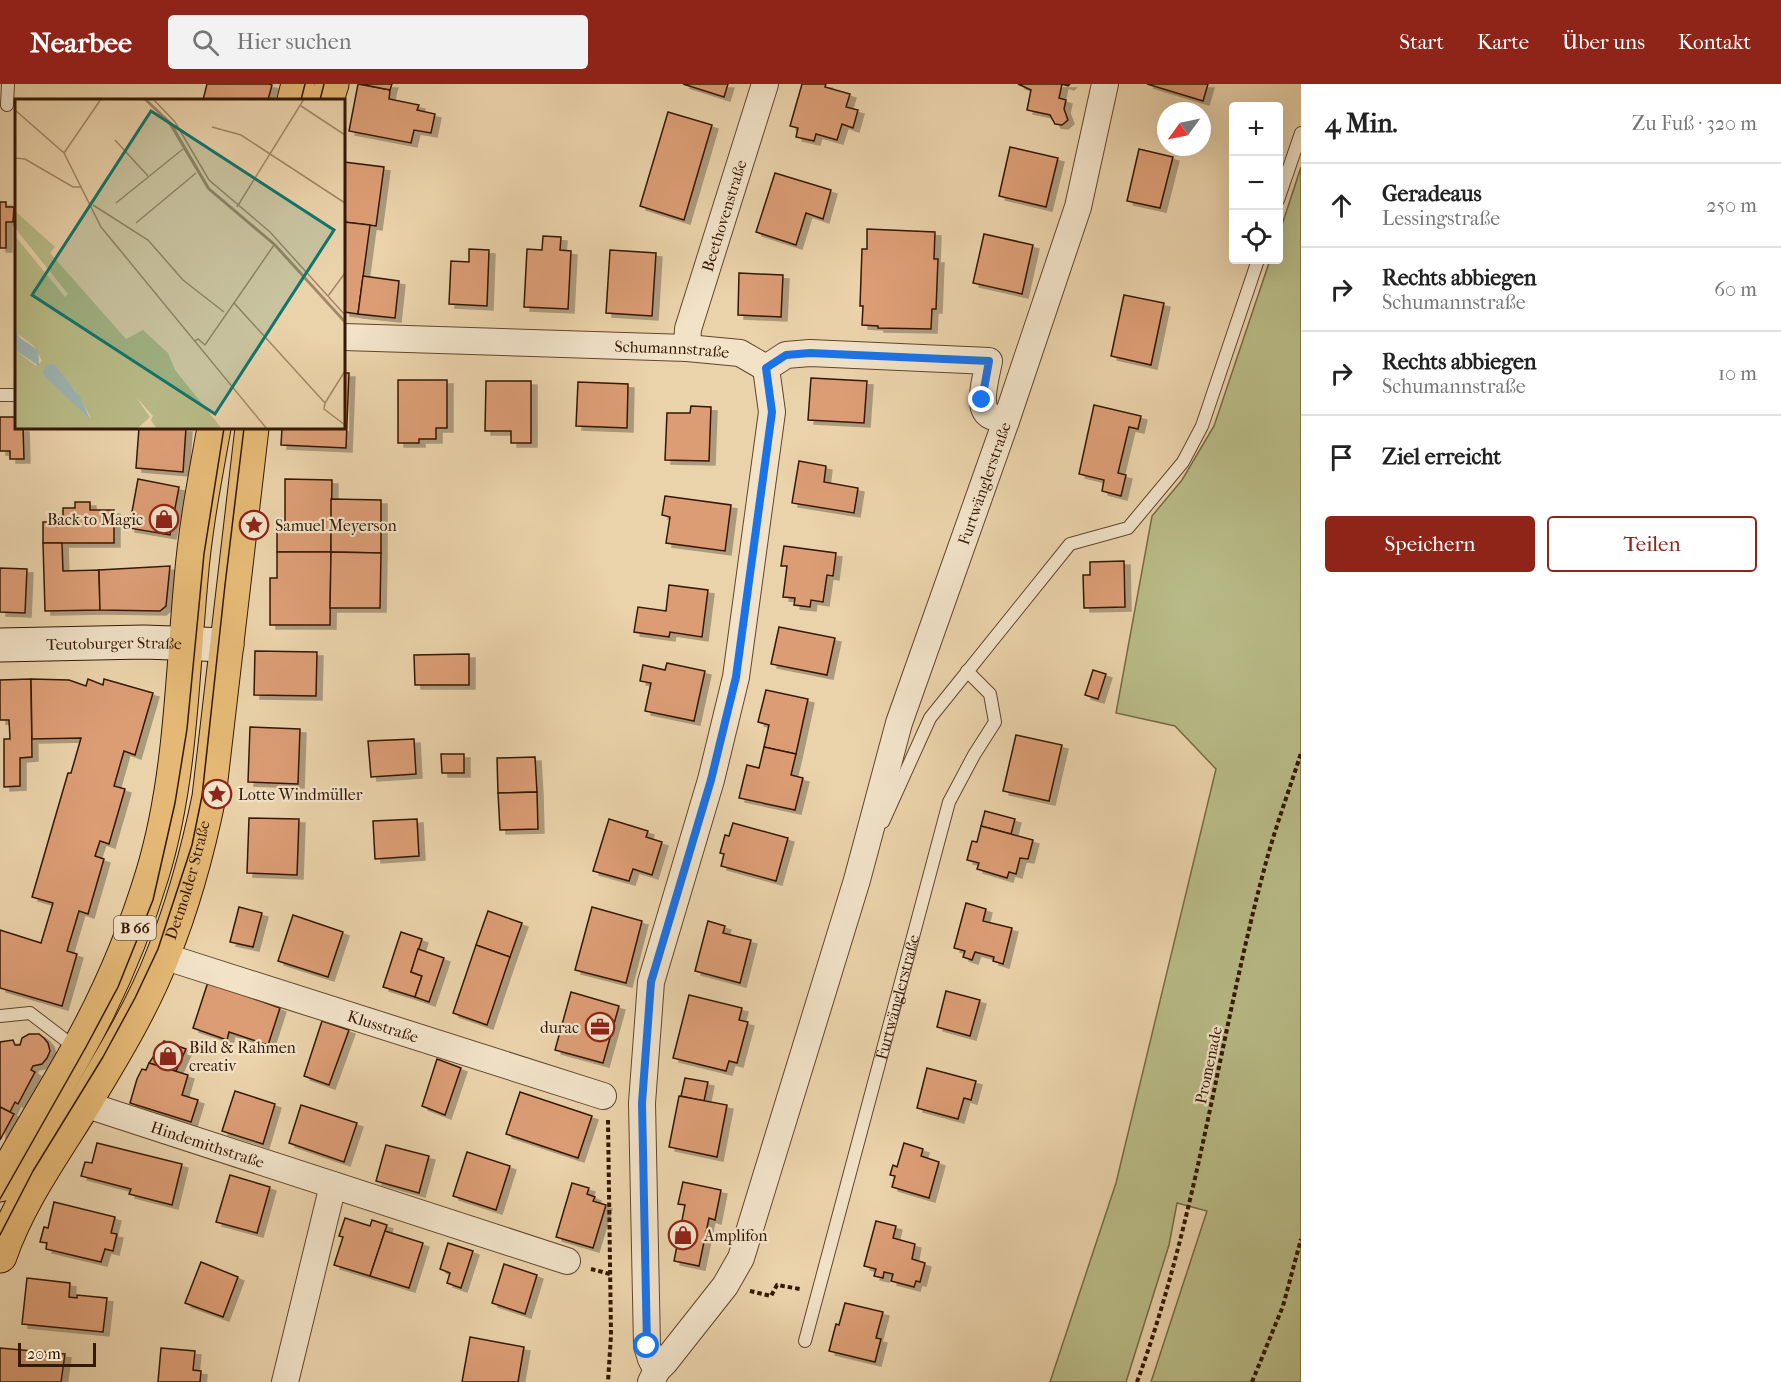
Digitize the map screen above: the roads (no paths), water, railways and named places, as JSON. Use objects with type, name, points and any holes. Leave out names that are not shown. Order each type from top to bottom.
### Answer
[{"type":"main road","points":[[294,99],[298,84]]},
{"type":"main road","points":[[327,99],[332,84]]},
{"type":"main road","name":"Detmolder Straße","points":[[0,1185],[78,1050],[114,980],[136,927],[154,870],[167,811],[177,747],[193,552],[214,429]]},
{"type":"main road","name":"Detmolder Straße","points":[[0,1256],[41,1172],[84,1104],[139,1008],[163,956],[184,901],[199,847],[210,785],[252,429]]},
{"type":"street","name":"Beethovenstraße","points":[[687,348],[688,329],[765,84]]},
{"type":"street","name":"Furtwänglerstraße","points":[[654,1376],[725,1286],[741,1258],[857,880],[899,723],[1006,421],[1078,207],[1105,84]]},
{"type":"street","name":"Schumannstraße","points":[[345,337],[687,348],[740,352],[766,368]]},
{"type":"street","points":[[654,1376],[647,1346],[642,1103],[651,982],[711,780],[736,677],[772,412],[766,368],[786,355],[810,353],[989,361],[982,400],[984,409],[988,415],[1006,421]]},
{"type":"street","name":"Teutoburger Straße","points":[[0,645],[144,642],[227,645]]},
{"type":"street","name":"Klusstraße","points":[[163,956],[603,1096]]},
{"type":"street","name":"Hindemithstraße","points":[[84,1104],[567,1261]]},
{"type":"street","points":[[285,1382],[333,1185]]},
{"type":"lane","points":[[7,105],[8,84]]},
{"type":"lane","points":[[1283,185],[1301,133]]},
{"type":"lane","name":"Furtwänglerstraße","points":[[857,880],[930,718],[967,670],[1070,544],[1128,528],[1184,462],[1202,426],[1257,264]]},
{"type":"lane","name":"Furtwänglerstraße","points":[[805,1341],[949,802],[995,722],[990,694],[967,670]]},
{"type":"lane","points":[[0,1016],[30,1013],[78,1050]]},
{"type":"tram line","points":[[301,99],[305,84]]},
{"type":"tram line","points":[[320,99],[324,84]]},
{"type":"tram line","points":[[0,1199],[118,987],[153,900],[175,803],[187,729],[204,554],[224,429]]},
{"type":"tram line","points":[[0,1235],[33,1171],[103,1057],[135,998],[158,949],[192,845],[202,796],[244,429]]},
{"type":"place","name":"Back to Magic","points":[[164,519]]},
{"type":"place","name":"Samuel Meyerson","points":[[254,525]]},
{"type":"place","name":"Lotte Windmüller","points":[[217,794]]},
{"type":"place","name":"durac","points":[[600,1027]]},
{"type":"place","name":"Bild & Rahmen creativ","points":[[168,1056]]},
{"type":"place","name":"Amplifon","points":[[683,1235]]}]
